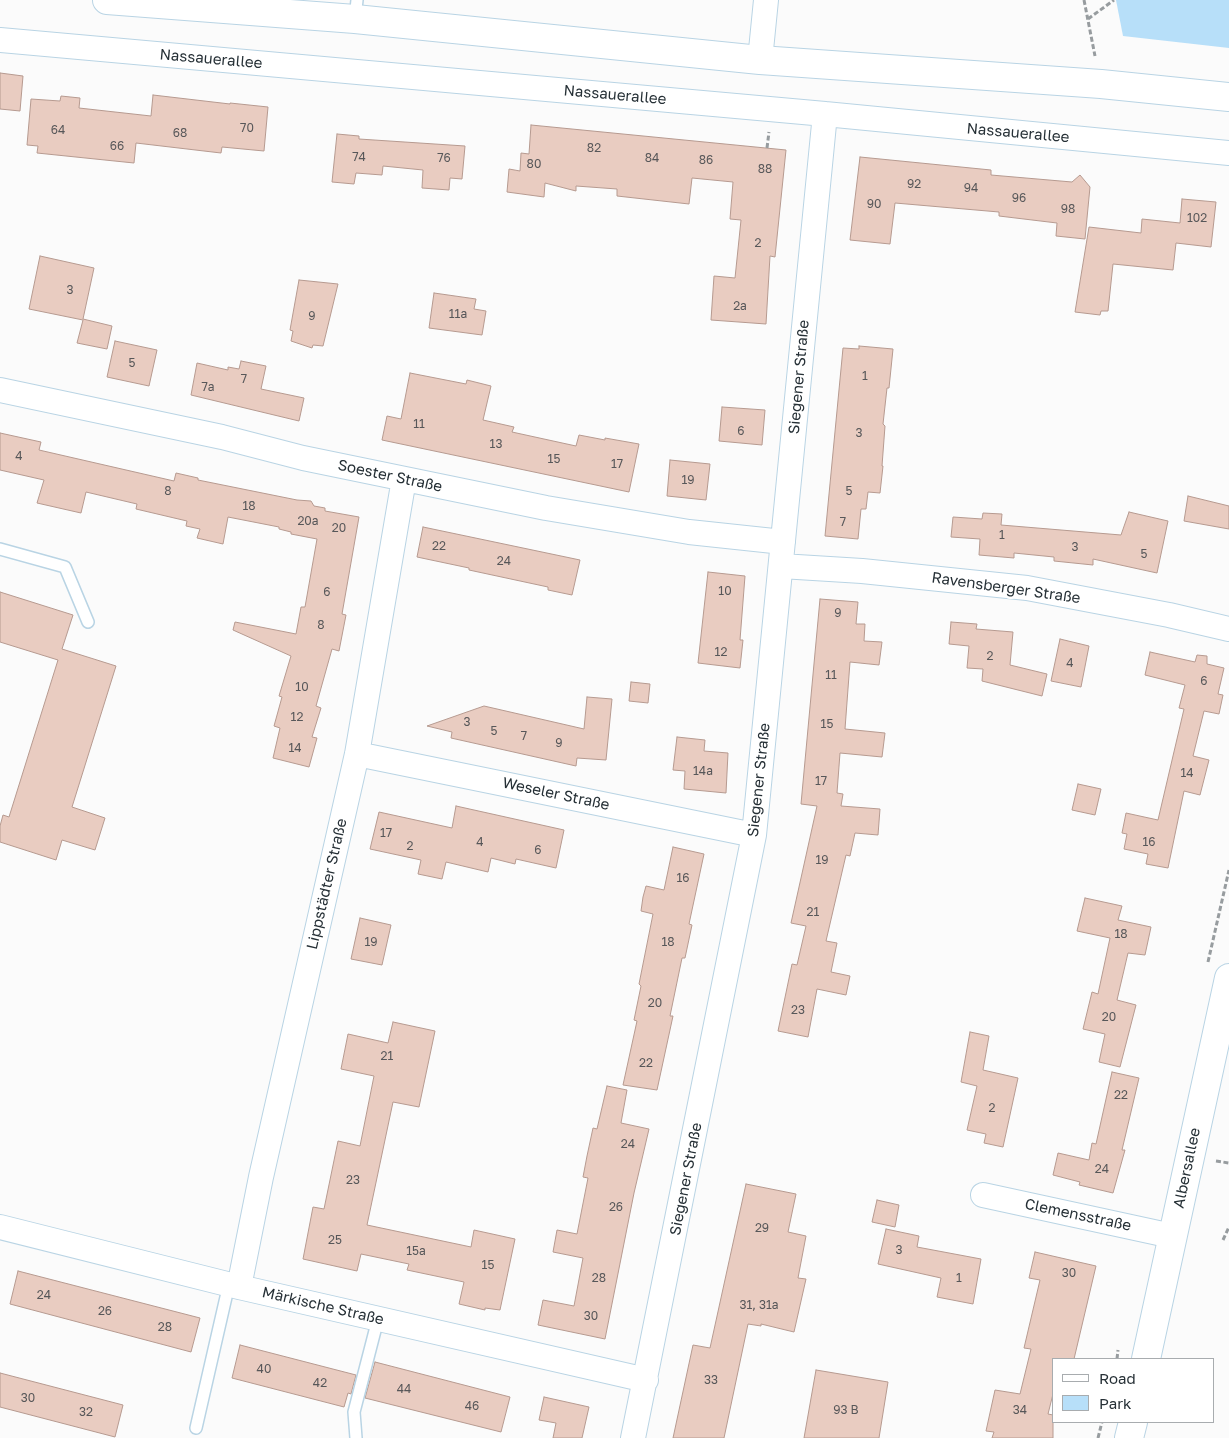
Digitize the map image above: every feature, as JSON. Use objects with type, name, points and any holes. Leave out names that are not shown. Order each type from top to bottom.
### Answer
[{"type":"main road","points":[[107,0],[356,10],[760,60],[1101,84],[1229,97]]},
{"type":"main road","name":"Albersallee","points":[[1146,1358],[1229,978]]},
{"type":"main road","points":[[1129,1438],[1133,1423]]},
{"type":"street","points":[[760,60],[766,0]]},
{"type":"street","name":"Nassauerallee","points":[[0,40],[825,114],[1229,153]]},
{"type":"street","name":"Siegener Straße","points":[[633,1438],[754,835],[825,114]]},
{"type":"street","name":"Soester Straße","points":[[0,390],[222,437],[303,458],[555,510],[689,532],[783,542]]},
{"type":"street","name":"Lippstädter Straße","points":[[234,1285],[261,1177],[357,754],[404,479]]},
{"type":"street","name":"Ravensberger Straße","points":[[781,566],[862,571],[1027,588],[1168,615],[1229,629]]},
{"type":"street","name":"Weseler Straße","points":[[357,754],[754,835]]},
{"type":"street","name":"Clemensstraße","points":[[984,1195],[1172,1236]]},
{"type":"street","name":"Märkische Straße","points":[[0,1227],[234,1285],[646,1380]]},
{"type":"lane","points":[[0,549],[65,567],[88,622]]},
{"type":"lane","points":[[196,1428],[234,1285]]},
{"type":"lane","points":[[356,1438],[354,1412],[378,1319]]},
{"type":"path","points":[[1084,0],[1101,84]]},
{"type":"path","points":[[1088,19],[1114,0]]},
{"type":"path","points":[[1210,1160],[1229,1163]]},
{"type":"path","points":[[1223,1240],[1229,1227]]},
{"type":"path","points":[[1098,1438],[1102,1423]]},
{"type":"green space","points":[[1116,0],[1229,0],[1229,48],[1123,36]]},
{"type":"building","points":[[0,73],[23,76],[20,111],[0,109]]},
{"type":"building","points":[[153,95],[268,107],[264,151],[222,147],[221,153],[136,143],[134,163],[37,153],[38,146],[27,145],[31,99],[60,101],[61,96],[80,98],[79,108],[151,116]]},
{"type":"building","points":[[531,125],[786,150],[775,257],[770,256],[766,324],[711,320],[714,276],[735,278],[741,220],[730,219],[733,182],[692,178],[689,204],[617,196],[617,189],[576,186],[576,191],[545,183],[544,197],[507,192],[509,169],[520,171],[521,153],[529,154]]},
{"type":"building","points":[[337,134],[359,136],[359,139],[465,146],[462,179],[450,178],[449,190],[422,188],[423,170],[383,166],[382,175],[356,173],[354,184],[332,182]]},
{"type":"building","points":[[860,157],[991,170],[991,175],[1072,182],[1080,175],[1090,187],[1085,239],[1056,236],[1057,223],[999,216],[999,212],[895,203],[890,244],[850,240]]},
{"type":"building","points":[[1182,199],[1216,202],[1211,247],[1176,243],[1173,270],[1113,264],[1108,311],[1101,311],[1100,315],[1075,312],[1089,227],[1141,233],[1142,219],[1180,223]]},
{"type":"building","points":[[40,256],[94,268],[83,319],[112,326],[107,349],[77,343],[83,320],[29,309]]},
{"type":"building","points":[[299,280],[338,284],[323,346],[313,345],[312,348],[291,341],[293,331],[290,330]]},
{"type":"building","points":[[434,293],[476,299],[474,309],[486,311],[482,335],[429,328]]},
{"type":"building","points":[[115,341],[157,350],[149,386],[107,377]]},
{"type":"building","points":[[859,346],[893,349],[883,424],[885,426],[880,493],[868,492],[866,509],[861,509],[858,539],[825,536],[843,348],[859,349]]},
{"type":"building","points":[[241,361],[266,366],[261,389],[304,398],[299,421],[191,395],[197,363],[228,370],[228,367],[239,369]]},
{"type":"building","points":[[410,373],[466,384],[467,380],[491,386],[483,420],[514,427],[512,432],[576,446],[579,435],[639,444],[629,492],[382,440],[387,416],[401,419]]},
{"type":"building","points":[[722,407],[765,410],[762,445],[719,441]]},
{"type":"building","points":[[0,433],[41,442],[39,450],[174,481],[176,473],[198,478],[198,480],[297,500],[311,501],[314,506],[325,508],[325,511],[359,517],[342,614],[346,615],[339,651],[332,649],[316,706],[321,708],[312,737],[317,738],[309,767],[273,758],[280,728],[274,726],[282,697],[279,696],[291,656],[233,630],[235,622],[296,634],[301,607],[305,607],[317,539],[291,534],[291,532],[279,529],[279,527],[228,517],[223,544],[197,538],[200,529],[186,526],[187,521],[136,509],[137,504],[86,492],[81,513],[37,503],[44,480],[0,470]]},
{"type":"building","points":[[670,460],[710,464],[706,500],[667,496]]},
{"type":"building","points":[[1188,496],[1229,506],[1229,529],[1184,521]]},
{"type":"building","points":[[1129,512],[1168,521],[1157,573],[1093,559],[1093,565],[1054,561],[1054,557],[1014,553],[1014,558],[979,555],[980,539],[951,537],[953,517],[982,519],[983,513],[1002,514],[1001,525],[1121,535]]},
{"type":"building","points":[[423,527],[580,560],[572,595],[548,590],[548,587],[417,557]]},
{"type":"building","points":[[708,572],[745,576],[740,640],[743,640],[740,668],[698,663]]},
{"type":"building","points":[[0,592],[73,615],[62,649],[116,666],[72,807],[105,818],[95,850],[62,840],[56,860],[0,842],[0,826],[3,815],[9,817],[58,660],[0,642]]},
{"type":"building","points":[[820,599],[858,602],[856,624],[865,624],[864,641],[882,642],[879,665],[850,662],[845,729],[885,733],[882,757],[840,753],[837,793],[843,794],[841,806],[880,809],[878,835],[855,833],[850,856],[846,855],[826,941],[837,943],[831,972],[850,976],[846,995],[817,989],[808,1037],[778,1031],[792,964],[797,965],[806,926],[791,923],[817,806],[801,804]]},
{"type":"building","points":[[951,622],[977,624],[976,629],[1013,632],[1010,665],[1047,674],[1042,696],[982,681],[983,669],[967,668],[969,646],[949,644]]},
{"type":"building","points":[[1060,639],[1089,646],[1081,687],[1051,681]]},
{"type":"building","points":[[1150,652],[1195,662],[1197,655],[1207,656],[1207,664],[1224,668],[1218,694],[1223,695],[1219,714],[1204,711],[1193,756],[1209,760],[1200,795],[1184,791],[1168,868],[1146,864],[1148,854],[1124,849],[1127,834],[1122,833],[1126,813],[1158,820],[1184,709],[1179,708],[1185,685],[1145,675]]},
{"type":"building","points":[[631,682],[650,684],[648,703],[629,701]]},
{"type":"building","points":[[587,697],[612,699],[606,760],[577,758],[576,766],[451,738],[452,732],[427,726],[484,706],[584,729]]},
{"type":"building","points":[[677,737],[705,740],[704,751],[728,753],[726,793],[684,789],[685,771],[673,770]]},
{"type":"building","points":[[1078,784],[1101,789],[1095,815],[1072,810]]},
{"type":"building","points":[[456,806],[564,830],[556,868],[516,859],[515,864],[491,858],[488,872],[446,862],[442,879],[418,874],[421,860],[370,849],[379,812],[452,828]]},
{"type":"building","points":[[673,847],[704,854],[689,924],[692,925],[685,958],[682,958],[670,1016],[673,1016],[657,1090],[623,1085],[637,1021],[634,1020],[641,986],[639,984],[653,914],[641,911],[643,897],[646,886],[664,890]]},
{"type":"building","points":[[1085,898],[1122,906],[1118,920],[1151,927],[1145,955],[1128,953],[1117,1000],[1136,1005],[1120,1067],[1099,1062],[1105,1034],[1083,1029],[1092,992],[1098,994],[1110,938],[1077,931]]},
{"type":"building","points":[[360,918],[391,925],[382,965],[351,959]]},
{"type":"building","points":[[393,1022],[435,1031],[419,1107],[393,1102],[367,1225],[471,1247],[474,1230],[515,1239],[500,1310],[485,1308],[485,1310],[459,1304],[464,1282],[407,1270],[409,1264],[361,1254],[357,1271],[303,1259],[313,1207],[324,1209],[338,1141],[360,1146],[374,1076],[341,1069],[348,1034],[388,1043]]},
{"type":"building","points":[[970,1032],[989,1036],[983,1070],[1018,1078],[1003,1147],[984,1143],[986,1134],[967,1130],[977,1086],[961,1082]]},
{"type":"building","points":[[1112,1072],[1139,1078],[1122,1150],[1125,1150],[1113,1193],[1079,1185],[1080,1182],[1053,1175],[1058,1153],[1089,1160],[1092,1143],[1096,1144]]},
{"type":"building","points":[[607,1086],[627,1090],[621,1123],[649,1129],[634,1193],[605,1339],[538,1325],[543,1300],[574,1306],[583,1258],[553,1252],[557,1230],[577,1234],[588,1178],[583,1177],[587,1156],[593,1128],[597,1129]]},
{"type":"building","points":[[746,1184],[796,1194],[788,1232],[806,1236],[798,1278],[806,1279],[794,1332],[761,1324],[761,1326],[748,1324],[724,1438],[673,1438],[693,1345],[710,1348]]},
{"type":"building","points":[[877,1200],[899,1205],[895,1227],[872,1222]]},
{"type":"building","points":[[886,1229],[919,1236],[917,1247],[981,1259],[973,1304],[937,1297],[941,1278],[878,1264]]},
{"type":"building","points":[[1035,1252],[1096,1266],[1074,1358],[1052,1358],[1052,1398],[1048,1414],[1052,1415],[1053,1438],[992,1438],[994,1432],[986,1431],[995,1390],[1020,1394],[1031,1349],[1024,1348],[1040,1280],[1029,1278]]},
{"type":"building","points":[[18,1271],[200,1318],[191,1352],[10,1304]]},
{"type":"building","points":[[240,1345],[356,1375],[351,1394],[348,1393],[344,1407],[232,1378]]},
{"type":"building","points":[[375,1362],[510,1397],[501,1432],[365,1398]]},
{"type":"building","points":[[816,1370],[888,1382],[879,1438],[804,1438]]},
{"type":"building","points":[[0,1373],[123,1405],[115,1437],[0,1407]]},
{"type":"building","points":[[544,1397],[589,1407],[582,1438],[553,1438],[556,1423],[539,1420]]}]
